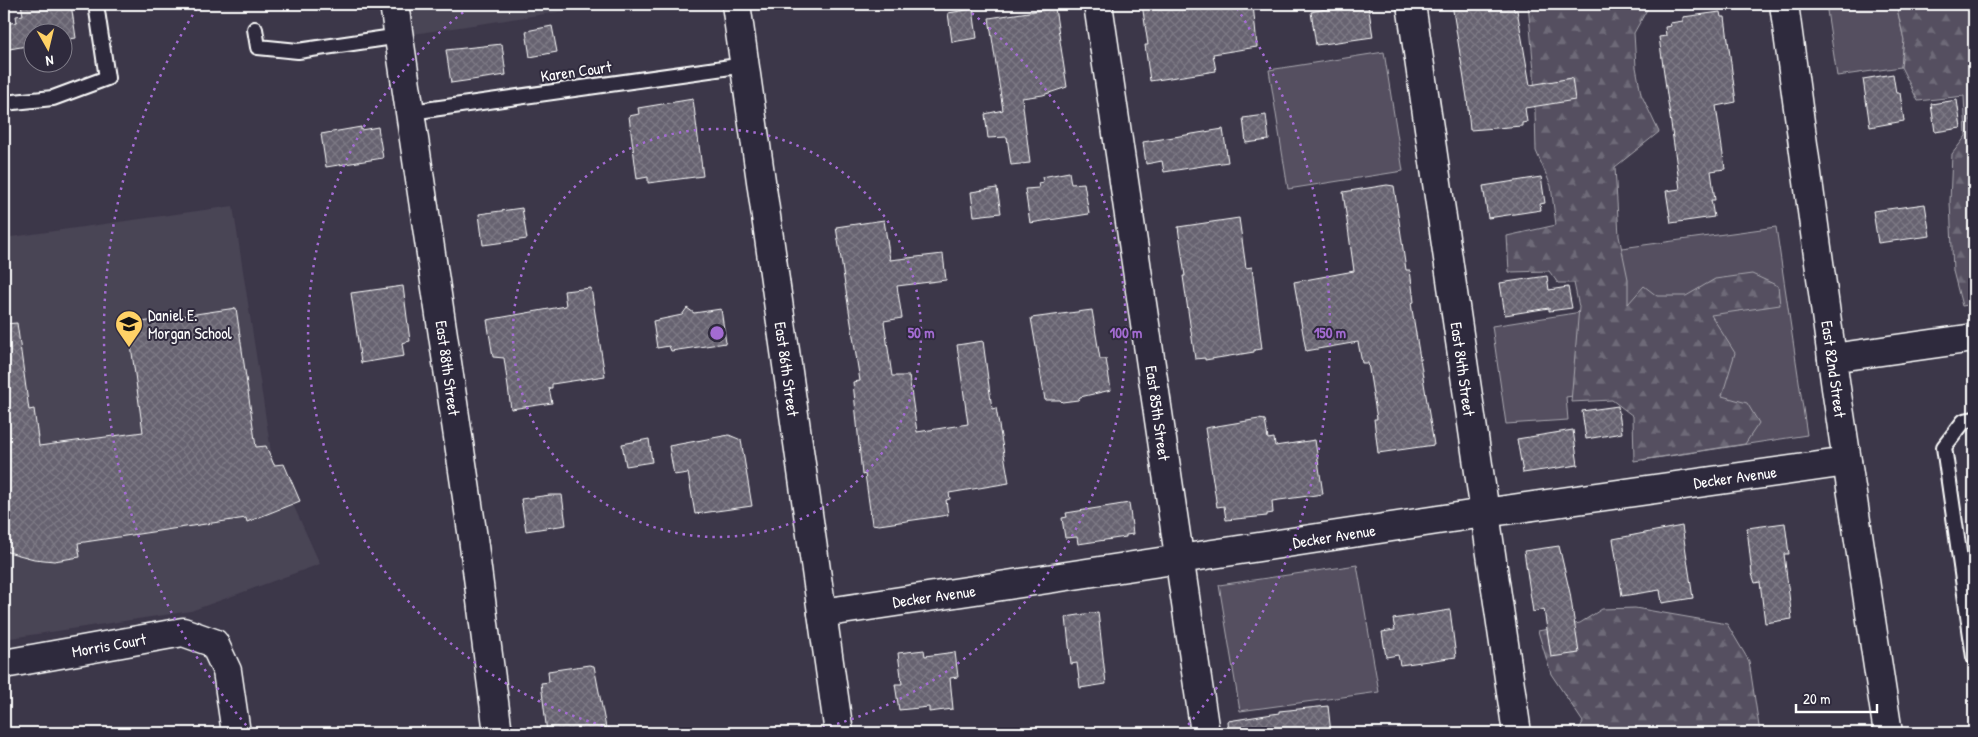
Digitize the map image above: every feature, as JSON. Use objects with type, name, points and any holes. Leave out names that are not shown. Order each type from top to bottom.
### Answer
[{"type":"street","name":"East 88th Street","points":[[394,4],[412,112],[474,548],[498,733]]},
{"type":"street","name":"East 86th Street","points":[[736,4],[839,733]]},
{"type":"street","name":"East 85th Street","points":[[1098,4],[1205,733]]},
{"type":"street","name":"East 84th Street","points":[[1410,4],[1517,733]]},
{"type":"street","name":"East 82nd Street","points":[[1784,4],[1832,358],[1888,733]]},
{"type":"street","points":[[1832,358],[1974,338]]},
{"type":"street","name":"Decker Avenue","points":[[822,613],[1484,513],[1847,462]]},
{"type":"street","name":"Morris Court","points":[[4,664],[183,632],[214,642],[227,671],[236,733]]},
{"type":"lane","points":[[4,103],[53,98],[107,78],[96,4]]},
{"type":"lane","points":[[256,29],[258,48],[298,51],[400,36]]},
{"type":"lane","name":"Karen Court","points":[[412,112],[745,65]]},
{"type":"lane","points":[[1974,419],[1964,421],[1944,447],[1974,657]]},
{"type":"shaded area","points":[[394,4],[612,4],[400,36]]},
{"type":"shaded area","name":"Daniel E. Morgan School","points":[[233,206],[272,458],[320,564],[191,611],[4,639],[4,238]]},
{"type":"green space","points":[[1528,4],[1650,4],[1634,33],[1636,67],[1641,94],[1659,132],[1615,167],[1619,236],[1628,279],[1628,304],[1644,286],[1657,296],[1686,296],[1715,279],[1752,274],[1778,286],[1780,305],[1711,315],[1735,353],[1722,396],[1747,403],[1759,423],[1745,444],[1634,461],[1633,416],[1612,400],[1571,402],[1579,307],[1574,283],[1558,283],[1549,271],[1509,272],[1507,236],[1556,225],[1551,186],[1536,151],[1534,72]]},
{"type":"green space","points":[[1826,4],[1896,4],[1904,40],[1901,67],[1837,76]]},
{"type":"green space","points":[[1896,4],[1974,4],[1974,304],[1962,306],[1953,271],[1950,202],[1952,154],[1966,136],[1964,96],[1918,101],[1901,67],[1904,40]]},
{"type":"green space","points":[[1384,52],[1403,171],[1288,189],[1269,70]]},
{"type":"green space","points":[[1776,227],[1807,435],[1643,460],[1637,412],[1607,391],[1566,397],[1568,420],[1506,424],[1492,326],[1594,310],[1585,253]]},
{"type":"green space","points":[[1357,565],[1379,692],[1240,711],[1219,585]]},
{"type":"green space","points":[[1635,608],[1727,624],[1749,661],[1760,733],[1577,733],[1583,722],[1551,674],[1538,631],[1580,623],[1602,609]]},
{"type":"building","points":[[21,4],[71,4],[76,38],[72,39],[72,22],[22,22],[22,47],[4,50],[4,24],[17,22],[16,16],[23,15]]},
{"type":"building","points":[[1142,4],[1253,4],[1257,47],[1213,54],[1216,71],[1150,81],[1145,45],[1148,45]]},
{"type":"building","points":[[1350,4],[1368,4],[1373,37],[1316,45],[1311,12]]},
{"type":"building","points":[[1452,4],[1513,4],[1514,11],[1517,10],[1530,85],[1572,78],[1575,100],[1525,108],[1527,122],[1522,123],[1522,126],[1470,130],[1467,98]]},
{"type":"building","points":[[1055,8],[1067,87],[1043,95],[1022,98],[1030,163],[1011,165],[1007,137],[988,138],[985,114],[1003,110],[989,18]]},
{"type":"building","points":[[973,9],[977,38],[952,42],[948,13]]},
{"type":"building","points":[[1720,12],[1721,17],[1725,17],[1736,102],[1716,106],[1725,169],[1711,171],[1715,200],[1711,200],[1714,217],[1671,223],[1666,191],[1680,189],[1659,37],[1666,36],[1665,27],[1671,26],[1670,23],[1683,21],[1683,17]]},
{"type":"building","points":[[552,26],[557,52],[530,57],[526,31]]},
{"type":"building","points":[[502,44],[506,75],[451,83],[446,50]]},
{"type":"building","points":[[1893,74],[1896,93],[1900,93],[1904,121],[1870,127],[1863,79]]},
{"type":"building","points":[[693,99],[703,176],[648,183],[648,177],[637,179],[629,116],[639,114],[638,108]]},
{"type":"building","points":[[1957,100],[1961,128],[1935,132],[1931,104]]},
{"type":"building","points":[[1266,115],[1269,140],[1246,143],[1243,118]]},
{"type":"building","points":[[361,127],[361,130],[378,127],[383,158],[326,167],[321,134]]},
{"type":"building","points":[[1223,129],[1228,162],[1164,172],[1162,161],[1146,164],[1143,142]]},
{"type":"building","points":[[1069,172],[1071,184],[1084,183],[1089,214],[1030,223],[1025,189],[1039,188],[1038,183],[1043,182],[1042,177]]},
{"type":"building","points":[[1541,177],[1545,203],[1540,204],[1541,210],[1488,218],[1483,186]]},
{"type":"building","points":[[1387,185],[1394,186],[1406,270],[1410,270],[1414,302],[1411,303],[1434,445],[1378,453],[1374,419],[1377,419],[1368,363],[1362,363],[1358,342],[1306,351],[1294,282],[1354,271],[1343,192]]},
{"type":"building","points":[[997,188],[1001,213],[974,216],[971,192]]},
{"type":"building","points":[[1925,204],[1930,236],[1878,243],[1873,211]]},
{"type":"building","points":[[522,208],[527,239],[483,245],[479,214]]},
{"type":"building","points":[[1239,218],[1246,268],[1252,267],[1262,349],[1205,360],[1205,358],[1195,359],[1178,227]]},
{"type":"building","points":[[884,220],[890,260],[943,254],[946,280],[897,286],[902,318],[884,321],[892,376],[909,376],[917,432],[968,424],[957,345],[983,341],[992,409],[996,408],[1009,483],[949,493],[950,499],[946,500],[948,515],[879,525],[872,524],[865,474],[862,475],[853,382],[860,381],[836,227]]},
{"type":"building","points":[[1547,276],[1549,290],[1568,287],[1572,308],[1549,311],[1549,308],[1505,315],[1500,283]]},
{"type":"building","points":[[403,286],[410,341],[402,343],[404,356],[361,363],[351,293]]},
{"type":"building","points":[[591,288],[605,376],[552,384],[552,388],[549,388],[552,403],[511,409],[504,358],[493,357],[487,320],[566,306],[564,291]]},
{"type":"building","points":[[236,308],[256,447],[266,446],[274,465],[284,464],[300,501],[247,522],[246,518],[78,543],[80,557],[54,561],[34,559],[4,551],[4,324],[17,323],[29,410],[34,409],[39,446],[143,432],[128,324]]},
{"type":"building","points":[[687,308],[694,313],[721,309],[726,343],[671,351],[669,346],[657,348],[653,321],[682,315]]},
{"type":"building","points":[[1092,310],[1100,359],[1106,359],[1111,390],[1080,397],[1078,400],[1062,402],[1060,400],[1045,400],[1031,318]]},
{"type":"building","points":[[1618,406],[1622,433],[1586,439],[1582,411]]},
{"type":"building","points":[[1259,419],[1265,420],[1268,439],[1274,438],[1275,446],[1315,440],[1323,494],[1272,501],[1273,513],[1267,514],[1267,516],[1226,520],[1224,506],[1217,507],[1205,428]]},
{"type":"building","points":[[1573,430],[1578,465],[1523,473],[1517,439]]},
{"type":"building","points":[[729,435],[741,440],[752,506],[695,514],[688,473],[674,475],[669,446]]},
{"type":"building","points":[[649,439],[652,462],[626,466],[622,444]]},
{"type":"building","points":[[562,495],[566,525],[526,531],[521,499]]},
{"type":"building","points":[[1129,503],[1133,534],[1126,535],[1126,537],[1078,544],[1077,537],[1065,538],[1062,518],[1067,517],[1066,513]]},
{"type":"building","points":[[1785,523],[1789,554],[1784,554],[1792,619],[1765,623],[1760,582],[1755,583],[1752,574],[1747,528]]},
{"type":"building","points":[[1682,526],[1693,598],[1662,603],[1660,590],[1622,596],[1613,539]]},
{"type":"building","points":[[1559,546],[1570,593],[1579,653],[1551,657],[1544,609],[1533,612],[1524,551]]},
{"type":"building","points":[[1450,610],[1456,657],[1400,665],[1398,655],[1386,657],[1382,632],[1395,630],[1393,619]]},
{"type":"building","points":[[1098,612],[1106,684],[1080,688],[1077,663],[1071,664],[1066,617]]},
{"type":"building","points":[[924,650],[925,656],[955,652],[958,677],[950,678],[953,709],[929,712],[929,707],[899,710],[895,684],[902,684],[898,653]]},
{"type":"building","points":[[589,665],[594,666],[607,733],[547,733],[541,683],[549,682],[548,671]]},
{"type":"building","points":[[1328,706],[1331,733],[1229,733],[1228,721],[1279,713],[1279,711]]},
{"type":"place","name":"Daniel E. Morgan School","points":[[129,348]]}]
